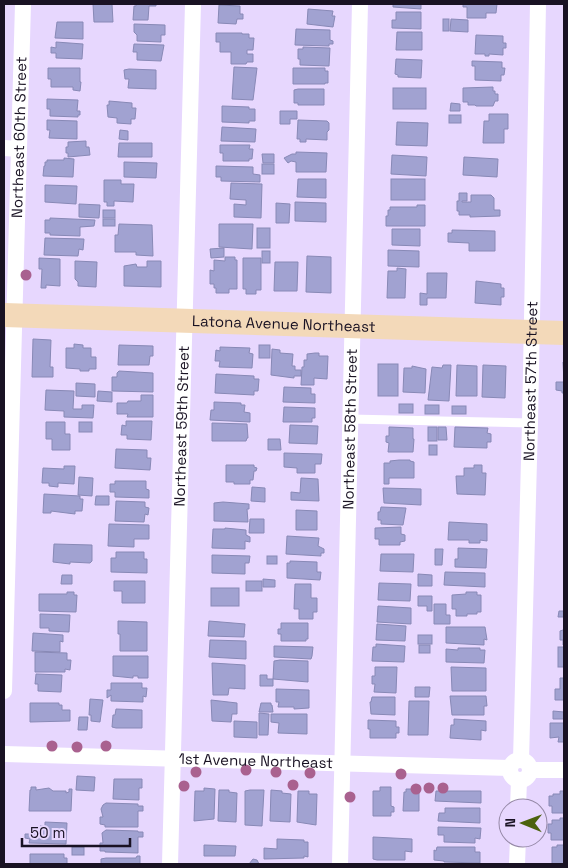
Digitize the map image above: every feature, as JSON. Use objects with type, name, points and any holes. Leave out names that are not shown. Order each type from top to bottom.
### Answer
[{"type":"street","name":"Northeast 60th Street","points":[[4,692],[11,148],[23,4]]},
{"type":"street","name":"Northeast 59th Street","points":[[170,864],[193,4]]},
{"type":"street","name":"Northeast 58th Street","points":[[340,864],[360,4]]},
{"type":"street","name":"Northeast 57th Street","points":[[519,798],[530,423],[538,4]]},
{"type":"street","name":"Latona Avenue Northeast","points":[[9,315],[564,333]]},
{"type":"street","name":"1st Avenue Northeast","points":[[4,754],[564,770]]},
{"type":"street","points":[[517,864],[518,848]]},
{"type":"lane","points":[[350,419],[530,423]]},
{"type":"building","points":[[93,4],[112,4],[113,22],[94,22]]},
{"type":"building","points":[[136,4],[156,4],[156,6],[149,6],[148,20],[133,20],[134,6]]},
{"type":"building","points":[[393,4],[421,4],[421,9],[393,7]]},
{"type":"building","points":[[463,4],[497,4],[496,13],[486,13],[486,18],[467,18],[467,7],[463,7]]},
{"type":"building","points":[[219,5],[240,6],[240,14],[243,14],[243,19],[237,19],[236,24],[218,23]]},
{"type":"building","points":[[308,9],[333,11],[332,16],[335,16],[333,27],[307,24]]},
{"type":"building","points":[[396,12],[421,12],[421,29],[392,28],[392,20],[396,20]]},
{"type":"building","points":[[443,19],[449,19],[449,31],[443,31]]},
{"type":"building","points":[[451,19],[468,20],[468,32],[450,31]]},
{"type":"building","points":[[57,22],[83,22],[83,39],[55,38]]},
{"type":"building","points":[[134,24],[165,25],[165,35],[161,35],[161,42],[137,41]]},
{"type":"building","points":[[296,29],[330,30],[330,40],[333,41],[333,44],[329,44],[329,46],[295,45]]},
{"type":"building","points":[[397,32],[422,32],[422,50],[396,50]]},
{"type":"building","points":[[216,33],[249,34],[249,38],[254,38],[253,50],[247,50],[247,54],[253,54],[253,62],[231,64],[231,52],[220,52],[220,42],[216,42]]},
{"type":"building","points":[[476,35],[503,36],[503,43],[506,43],[506,48],[503,48],[503,55],[489,54],[489,56],[485,56],[485,54],[475,54]]},
{"type":"building","points":[[56,42],[83,44],[82,59],[56,58],[56,53],[51,53],[51,47],[56,48]]},
{"type":"building","points":[[134,44],[164,45],[161,61],[137,60],[137,52],[133,52]]},
{"type":"building","points":[[303,47],[330,48],[329,66],[300,65],[298,49],[303,49]]},
{"type":"building","points":[[396,59],[422,60],[421,78],[398,77],[395,74]]},
{"type":"building","points":[[472,61],[502,62],[502,68],[505,68],[504,75],[501,75],[501,81],[475,80],[475,66],[472,66]]},
{"type":"building","points":[[234,67],[257,68],[253,100],[232,99]]},
{"type":"building","points":[[48,68],[80,68],[80,91],[73,90],[73,87],[51,87],[51,79],[48,79]]},
{"type":"building","points":[[293,68],[325,68],[325,71],[328,71],[328,83],[293,84]]},
{"type":"building","points":[[124,70],[156,70],[156,89],[128,88],[129,79],[125,79]]},
{"type":"building","points":[[493,87],[495,94],[498,94],[498,101],[495,101],[493,106],[468,105],[468,102],[463,102],[463,88]]},
{"type":"building","points":[[393,88],[426,88],[426,109],[393,109]]},
{"type":"building","points":[[324,89],[324,105],[298,105],[298,103],[294,103],[294,90]]},
{"type":"building","points":[[47,99],[78,100],[77,111],[80,111],[80,115],[78,117],[50,116],[50,109],[47,109]]},
{"type":"building","points":[[109,101],[132,103],[132,108],[136,108],[135,119],[131,119],[131,124],[117,123],[117,118],[108,117],[107,105],[109,105]]},
{"type":"building","points":[[451,103],[460,104],[460,111],[450,111]]},
{"type":"building","points":[[222,106],[255,109],[255,121],[249,121],[249,123],[222,122]]},
{"type":"building","points":[[280,111],[297,111],[297,119],[290,119],[290,124],[280,124]]},
{"type":"building","points":[[489,114],[508,114],[508,129],[504,129],[504,143],[483,143],[484,121],[489,121]]},
{"type":"building","points":[[449,115],[461,115],[461,123],[449,123]]},
{"type":"building","points":[[47,120],[77,121],[77,139],[49,138],[50,130],[47,130]]},
{"type":"building","points":[[298,120],[327,121],[329,123],[329,130],[327,132],[327,140],[306,139],[306,142],[300,142],[300,139],[297,139]]},
{"type":"building","points":[[397,122],[428,123],[427,146],[396,145]]},
{"type":"building","points":[[222,127],[256,129],[255,142],[221,141]]},
{"type":"building","points":[[120,130],[128,131],[128,140],[119,139]]},
{"type":"building","points":[[86,141],[86,147],[89,147],[90,155],[68,157],[66,147],[68,147],[68,142]]},
{"type":"building","points":[[119,143],[152,143],[152,157],[118,157]]},
{"type":"building","points":[[220,145],[250,145],[249,149],[253,149],[252,159],[249,159],[249,161],[223,161]]},
{"type":"building","points":[[296,152],[327,153],[326,172],[296,172],[296,162],[291,161],[288,163],[284,158],[296,154]]},
{"type":"building","points":[[262,154],[274,154],[274,163],[263,163]]},
{"type":"building","points":[[392,155],[427,157],[426,176],[391,174]]},
{"type":"building","points":[[464,157],[498,159],[497,177],[463,175]]},
{"type":"building","points":[[64,158],[74,159],[73,177],[43,176],[47,160],[64,160]]},
{"type":"building","points":[[124,162],[157,163],[156,178],[124,177]]},
{"type":"building","points":[[262,164],[274,164],[274,174],[262,174]]},
{"type":"building","points":[[216,166],[253,167],[253,174],[260,175],[260,182],[221,181],[221,177],[216,177]]},
{"type":"building","points":[[298,179],[326,179],[326,198],[297,197]]},
{"type":"building","points":[[391,179],[425,179],[425,200],[391,200]]},
{"type":"building","points":[[104,180],[121,180],[121,184],[134,184],[133,202],[114,201],[114,206],[107,206],[107,202],[104,202]]},
{"type":"building","points":[[231,183],[262,184],[261,218],[234,217],[234,204],[246,205],[246,200],[230,199]]},
{"type":"building","points":[[45,185],[77,186],[76,204],[45,202]]},
{"type":"building","points":[[459,193],[467,193],[467,201],[462,202],[471,202],[471,195],[491,195],[494,198],[494,210],[500,210],[500,216],[470,217],[470,215],[459,215],[457,201],[459,201]]},
{"type":"building","points":[[295,202],[326,203],[326,222],[295,221]]},
{"type":"building","points":[[276,203],[290,204],[289,223],[276,223]]},
{"type":"building","points":[[79,204],[100,205],[99,218],[79,217]]},
{"type":"building","points":[[417,205],[425,205],[425,226],[386,226],[386,216],[388,216],[390,207],[417,207]]},
{"type":"building","points":[[103,210],[115,210],[115,218],[103,218]]},
{"type":"building","points":[[50,218],[95,220],[94,226],[80,227],[80,236],[50,235],[50,233],[45,233],[45,220],[50,220]]},
{"type":"building","points":[[103,219],[115,219],[115,226],[103,226]]},
{"type":"building","points":[[119,224],[152,225],[153,256],[136,255],[136,252],[115,252],[115,235],[118,235]]},
{"type":"building","points":[[219,224],[253,224],[252,249],[219,247]]},
{"type":"building","points":[[257,228],[270,228],[270,248],[257,248]]},
{"type":"building","points":[[392,229],[420,229],[420,246],[392,245]]},
{"type":"building","points":[[452,230],[495,231],[495,251],[469,251],[469,243],[448,242],[448,233],[452,233]]},
{"type":"building","points":[[45,238],[84,239],[83,250],[79,249],[78,256],[44,255]]},
{"type":"building","points":[[224,248],[224,257],[211,258],[210,249]]},
{"type":"building","points":[[388,250],[419,251],[419,267],[388,266]]},
{"type":"building","points":[[262,251],[270,251],[270,263],[262,263]]},
{"type":"building","points":[[307,256],[331,257],[331,293],[306,292]]},
{"type":"building","points":[[225,257],[235,257],[235,260],[237,260],[237,289],[229,289],[229,293],[216,293],[214,284],[210,284],[210,270],[214,271],[214,260],[225,261]]},
{"type":"building","points":[[39,258],[60,259],[60,286],[46,285],[46,288],[41,288],[42,269],[39,269]]},
{"type":"building","points":[[243,258],[261,258],[261,290],[256,290],[256,294],[246,294],[246,289],[243,289]]},
{"type":"building","points":[[75,261],[97,262],[96,287],[78,286],[78,282],[75,279]]},
{"type":"building","points":[[147,261],[161,261],[161,287],[124,286],[124,266],[136,264],[137,267],[147,267]]},
{"type":"building","points":[[275,262],[298,262],[297,291],[274,291]]},
{"type":"building","points":[[397,268],[406,269],[405,298],[387,298],[388,271],[397,271]]},
{"type":"building","points":[[427,273],[447,273],[446,298],[427,298],[427,305],[420,305],[420,293],[427,294]]},
{"type":"building","points":[[476,281],[501,284],[501,288],[504,288],[504,297],[501,297],[501,305],[475,303]]},
{"type":"building","points":[[33,339],[51,340],[50,367],[53,367],[53,377],[32,377]]},
{"type":"building","points":[[74,344],[83,345],[83,348],[91,348],[91,357],[96,357],[96,369],[80,371],[80,369],[66,368],[66,348],[74,348]]},
{"type":"building","points":[[119,345],[153,346],[153,356],[150,356],[149,365],[118,365]]},
{"type":"building","points":[[259,345],[270,345],[270,358],[259,358]]},
{"type":"building","points":[[220,347],[250,348],[249,353],[253,354],[252,368],[219,367],[220,361],[215,361],[216,350],[220,351]]},
{"type":"building","points":[[272,349],[280,350],[280,353],[293,354],[292,366],[295,366],[295,370],[301,370],[301,376],[294,376],[294,378],[271,375]]},
{"type":"building","points":[[319,353],[319,356],[328,356],[327,379],[314,378],[314,385],[301,385],[302,367],[304,367],[304,360],[307,360],[307,354]]},
{"type":"building","points":[[378,364],[398,364],[398,396],[378,396]]},
{"type":"building","points":[[443,365],[451,365],[449,401],[428,400],[432,367],[442,368]]},
{"type":"building","points":[[457,365],[477,366],[477,396],[456,396]]},
{"type":"building","points":[[483,365],[506,366],[505,398],[482,397]]},
{"type":"building","points":[[412,366],[426,369],[425,393],[403,392],[404,368],[412,368]]},
{"type":"building","points":[[119,371],[153,373],[153,392],[112,391],[112,377],[117,377]]},
{"type":"building","points":[[216,374],[254,376],[254,379],[259,379],[258,391],[254,391],[254,395],[215,393]]},
{"type":"building","points":[[556,382],[564,382],[564,393],[556,390]]},
{"type":"building","points":[[76,383],[95,384],[95,397],[76,396]]},
{"type":"building","points":[[284,387],[311,388],[311,394],[315,394],[315,403],[283,402]]},
{"type":"building","points":[[46,390],[74,391],[73,409],[82,409],[82,405],[94,405],[93,418],[64,417],[64,411],[45,410]]},
{"type":"building","points":[[98,391],[112,392],[112,402],[97,401]]},
{"type":"building","points":[[141,395],[153,395],[153,417],[127,417],[128,414],[117,414],[117,403],[141,401]]},
{"type":"building","points":[[214,402],[241,403],[241,405],[245,405],[244,412],[250,413],[250,422],[210,420],[211,410],[214,410]]},
{"type":"building","points":[[399,404],[413,404],[413,413],[399,413]]},
{"type":"building","points":[[425,405],[439,405],[439,414],[425,414]]},
{"type":"building","points":[[452,406],[466,406],[466,414],[452,414]]},
{"type":"building","points":[[284,407],[315,408],[315,418],[312,418],[312,422],[283,422]]},
{"type":"building","points":[[126,421],[152,421],[151,440],[127,439],[127,435],[121,435],[122,425],[126,426]]},
{"type":"building","points":[[46,422],[65,422],[65,434],[70,434],[70,450],[52,450],[52,439],[46,439]]},
{"type":"building","points":[[79,422],[92,422],[92,432],[79,432]]},
{"type":"building","points":[[212,423],[247,424],[248,438],[246,441],[212,441]]},
{"type":"building","points":[[290,425],[318,426],[317,444],[289,443]]},
{"type":"building","points":[[389,427],[413,428],[413,452],[388,452],[389,443],[386,442],[386,436],[389,436]]},
{"type":"building","points":[[428,427],[437,427],[437,441],[428,441]]},
{"type":"building","points":[[438,427],[446,427],[447,440],[438,440]]},
{"type":"building","points":[[455,427],[488,428],[487,433],[491,434],[491,442],[487,442],[487,448],[454,447]]},
{"type":"building","points":[[268,439],[280,439],[281,450],[268,450]]},
{"type":"building","points":[[429,445],[437,445],[437,455],[429,455]]},
{"type":"building","points":[[116,449],[147,450],[147,458],[151,458],[150,470],[115,468]]},
{"type":"building","points":[[284,453],[322,454],[321,464],[315,464],[315,473],[297,473],[297,468],[284,467]]},
{"type":"building","points":[[399,460],[414,462],[414,478],[389,478],[389,484],[384,484],[384,463]]},
{"type":"building","points":[[226,465],[254,465],[257,468],[254,471],[253,480],[250,480],[250,484],[234,484],[234,482],[226,482]]},
{"type":"building","points":[[474,465],[482,465],[482,473],[486,473],[485,495],[457,494],[456,476],[464,476],[464,468],[474,468]]},
{"type":"building","points":[[64,466],[75,466],[74,484],[58,483],[58,487],[49,486],[49,483],[42,483],[43,468],[64,469]]},
{"type":"building","points":[[79,477],[93,478],[92,496],[78,495]]},
{"type":"building","points":[[301,478],[318,479],[319,501],[291,500],[291,492],[300,493]]},
{"type":"building","points":[[115,481],[146,481],[149,498],[115,497],[115,492],[110,492],[110,484],[115,484]]},
{"type":"building","points":[[252,487],[265,488],[265,502],[251,501]]},
{"type":"building","points":[[383,488],[421,489],[421,505],[384,503]]},
{"type":"building","points":[[44,494],[80,496],[80,499],[83,499],[82,511],[75,511],[75,514],[51,511],[51,513],[43,513]]},
{"type":"building","points":[[96,496],[109,496],[109,505],[95,505]]},
{"type":"building","points":[[116,501],[145,502],[145,507],[149,508],[148,515],[145,514],[144,522],[115,521]]},
{"type":"building","points":[[214,503],[249,504],[249,509],[247,509],[248,522],[214,521]]},
{"type":"building","points":[[381,507],[406,508],[403,525],[381,524],[381,520],[378,520],[378,512],[380,512]]},
{"type":"building","points":[[296,510],[317,511],[317,530],[296,530]]},
{"type":"building","points":[[250,519],[264,519],[264,533],[249,533]]},
{"type":"building","points":[[449,522],[487,524],[487,541],[480,540],[480,543],[469,543],[469,540],[448,540]]},
{"type":"building","points":[[109,524],[149,525],[149,539],[134,539],[134,547],[108,546]]},
{"type":"building","points":[[401,527],[401,534],[405,535],[405,541],[400,542],[400,545],[379,545],[379,539],[375,539],[375,528]]},
{"type":"building","points":[[213,529],[246,530],[246,535],[250,537],[250,542],[245,541],[245,549],[212,548]]},
{"type":"building","points":[[287,536],[319,538],[318,546],[324,549],[324,553],[321,553],[321,556],[286,554]]},
{"type":"building","points":[[54,544],[92,545],[92,561],[90,563],[70,562],[70,564],[53,562]]},
{"type":"building","points":[[458,548],[487,549],[486,568],[455,567],[455,559],[458,559]]},
{"type":"building","points":[[435,549],[443,549],[442,565],[435,565]]},
{"type":"building","points":[[116,552],[144,552],[144,559],[147,559],[147,573],[111,572],[111,558],[116,558]]},
{"type":"building","points":[[381,554],[414,554],[413,572],[380,571]]},
{"type":"building","points":[[212,555],[250,556],[249,563],[245,563],[245,574],[212,573]]},
{"type":"building","points":[[267,556],[277,556],[277,564],[267,564]]},
{"type":"building","points":[[290,561],[317,562],[317,572],[321,572],[320,580],[287,578],[287,563],[290,563]]},
{"type":"building","points":[[445,572],[485,573],[485,587],[444,585]]},
{"type":"building","points":[[418,574],[432,575],[432,586],[418,586]]},
{"type":"building","points":[[62,575],[72,575],[72,584],[61,584]]},
{"type":"building","points":[[263,579],[275,580],[275,587],[263,587]]},
{"type":"building","points":[[114,581],[145,581],[145,603],[122,603],[122,591],[114,591]]},
{"type":"building","points":[[246,581],[262,581],[262,591],[246,591]]},
{"type":"building","points":[[379,583],[411,584],[410,601],[378,600]]},
{"type":"building","points":[[295,584],[311,584],[311,598],[317,598],[317,612],[313,612],[313,619],[299,619],[299,609],[294,609]]},
{"type":"building","points":[[211,588],[239,588],[239,606],[211,606]]},
{"type":"building","points":[[67,592],[74,592],[74,595],[77,595],[76,612],[39,611],[39,594],[67,594]]},
{"type":"building","points":[[466,592],[477,592],[477,595],[481,595],[481,612],[467,614],[467,616],[456,616],[456,609],[452,609],[452,595],[466,594]]},
{"type":"building","points":[[418,596],[432,596],[432,611],[427,611],[427,606],[418,606]]},
{"type":"building","points":[[434,604],[446,604],[446,615],[450,615],[450,624],[434,624]]},
{"type":"building","points":[[378,606],[411,608],[411,624],[377,622]]},
{"type":"building","points":[[559,611],[564,611],[564,617],[558,617]]},
{"type":"building","points":[[40,614],[70,615],[69,632],[49,631],[49,628],[40,628]]},
{"type":"building","points":[[118,621],[147,622],[147,651],[120,651]]},
{"type":"building","points":[[209,621],[245,624],[244,637],[208,636]]},
{"type":"building","points":[[281,623],[308,623],[308,639],[306,641],[281,641],[281,634],[278,634],[278,629],[281,629]]},
{"type":"building","points":[[377,624],[406,626],[405,641],[376,640]]},
{"type":"building","points":[[446,627],[485,627],[487,640],[484,639],[484,645],[446,643]]},
{"type":"building","points":[[564,630],[563,645],[563,640],[560,640],[560,631]]},
{"type":"building","points":[[33,633],[63,635],[63,642],[60,641],[60,652],[32,651]]},
{"type":"building","points":[[418,635],[432,635],[432,644],[418,644]]},
{"type":"building","points":[[210,640],[246,641],[246,659],[209,657]]},
{"type":"building","points":[[376,644],[405,646],[404,662],[372,661],[373,647],[376,647]]},
{"type":"building","points":[[419,645],[430,645],[430,653],[419,653]]},
{"type":"building","points":[[274,646],[313,647],[312,656],[311,659],[274,657]]},
{"type":"building","points":[[558,647],[564,647],[564,667],[558,667]]},
{"type":"building","points":[[458,648],[480,648],[480,650],[485,650],[484,663],[446,662],[446,649],[458,650]]},
{"type":"building","points":[[35,652],[67,653],[67,660],[71,660],[70,670],[65,669],[65,672],[35,672]]},
{"type":"building","points":[[113,656],[148,656],[148,678],[113,676]]},
{"type":"building","points":[[274,661],[308,661],[308,682],[273,679]]},
{"type":"building","points":[[212,663],[245,665],[245,689],[229,688],[228,695],[213,695]]},
{"type":"building","points":[[375,667],[397,667],[396,693],[374,692],[375,684],[372,684],[372,676],[375,676]]},
{"type":"building","points":[[451,667],[486,668],[486,691],[452,691]]},
{"type":"building","points":[[36,674],[62,675],[61,692],[38,691],[38,684],[35,684]]},
{"type":"building","points":[[260,675],[267,675],[267,679],[273,679],[273,686],[260,686]]},
{"type":"building","points":[[560,678],[564,678],[564,700],[555,700],[555,689],[560,689]]},
{"type":"building","points":[[111,683],[142,683],[142,688],[147,688],[146,697],[143,696],[143,702],[111,701],[111,695],[107,698],[107,690],[111,690]]},
{"type":"building","points":[[415,687],[430,687],[429,697],[415,697]]},
{"type":"building","points":[[276,689],[309,690],[309,708],[278,707],[279,702],[276,702]]},
{"type":"building","points":[[450,696],[486,696],[487,706],[484,706],[484,715],[452,715]]},
{"type":"building","points":[[372,697],[395,697],[395,715],[371,714],[370,702]]},
{"type":"building","points":[[90,699],[103,700],[100,722],[91,721],[91,715],[89,715]]},
{"type":"building","points":[[211,700],[237,703],[237,714],[232,714],[231,722],[212,721]]},
{"type":"building","points":[[409,701],[429,701],[428,735],[408,735]]},
{"type":"building","points":[[30,703],[59,703],[59,705],[62,705],[62,710],[70,710],[70,721],[30,722]]},
{"type":"building","points":[[261,703],[271,703],[273,712],[259,712]]},
{"type":"building","points":[[116,709],[142,710],[142,728],[112,727],[113,715],[115,715]]},
{"type":"building","points":[[553,711],[564,712],[564,719],[553,719]]},
{"type":"building","points":[[259,713],[269,714],[268,735],[259,735]]},
{"type":"building","points":[[271,714],[307,714],[307,734],[278,733],[279,723],[271,722]]},
{"type":"building","points":[[79,717],[88,717],[87,730],[78,730]]},
{"type":"building","points":[[454,719],[486,721],[486,731],[481,730],[481,740],[450,738],[451,725],[454,725]]},
{"type":"building","points":[[368,720],[396,721],[399,733],[396,733],[396,738],[370,738]]},
{"type":"building","points":[[234,721],[257,722],[257,738],[234,737]]},
{"type":"building","points":[[550,723],[564,723],[564,742],[558,742],[559,737],[550,738]]},
{"type":"building","points":[[77,776],[95,777],[94,791],[76,790]]},
{"type":"building","points":[[114,779],[142,779],[142,788],[139,788],[139,800],[113,799]]},
{"type":"building","points":[[31,787],[36,787],[36,790],[49,788],[53,791],[66,791],[66,793],[69,792],[69,789],[72,789],[71,811],[29,811]]},
{"type":"building","points":[[380,787],[391,787],[391,806],[394,807],[394,812],[391,812],[391,816],[373,816],[373,791],[380,791]]},
{"type":"building","points":[[204,788],[215,789],[214,819],[194,821],[195,791],[204,791]]},
{"type":"building","points":[[406,789],[413,789],[413,792],[419,792],[419,811],[403,811],[404,792],[406,792]]},
{"type":"building","points":[[219,790],[229,790],[229,792],[237,793],[236,822],[218,821]]},
{"type":"building","points":[[264,790],[262,826],[245,825],[245,791]]},
{"type":"building","points":[[271,790],[291,794],[290,822],[270,821]]},
{"type":"building","points":[[298,791],[309,791],[309,794],[317,794],[316,825],[297,822]]},
{"type":"building","points":[[436,791],[481,791],[481,803],[435,801]]},
{"type":"building","points":[[560,791],[564,791],[564,813],[552,813],[552,806],[549,806],[549,796],[560,794]]},
{"type":"building","points":[[106,803],[138,804],[138,806],[143,806],[143,811],[138,811],[138,827],[105,827],[105,825],[100,824],[100,817],[103,817],[101,809]]},
{"type":"building","points":[[445,808],[480,808],[480,823],[438,821],[439,813],[445,813]]},
{"type":"building","points":[[560,818],[564,818],[564,840],[551,840],[551,833],[548,833],[548,824],[552,824],[552,820],[560,820]]},
{"type":"building","points":[[45,822],[67,823],[66,844],[29,843],[30,839],[25,838],[25,834],[33,834],[33,826],[45,826]]},
{"type":"building","points":[[438,827],[481,828],[480,839],[475,838],[475,843],[444,842],[444,835],[438,835]]},
{"type":"building","points":[[106,830],[143,832],[143,837],[138,837],[138,853],[100,851],[100,843],[103,843],[102,833]]},
{"type":"building","points":[[373,837],[412,839],[412,852],[405,851],[405,860],[373,859]]},
{"type":"building","points":[[277,839],[304,840],[304,842],[308,842],[308,857],[264,859],[264,848],[277,849]]},
{"type":"building","points":[[204,845],[236,846],[235,856],[204,856]]},
{"type":"building","points":[[557,845],[564,845],[564,864],[552,864],[552,847],[557,847]]},
{"type":"building","points":[[72,847],[84,847],[84,855],[72,855]]},
{"type":"building","points":[[437,847],[475,847],[475,852],[480,852],[480,863],[434,860],[434,850],[436,851]]},
{"type":"building","points":[[30,854],[64,854],[64,858],[67,858],[67,864],[30,864]]},
{"type":"building","points":[[140,856],[140,864],[101,864],[101,859],[136,858]]},
{"type":"building","points":[[253,859],[257,860],[259,864],[249,864]]}]
